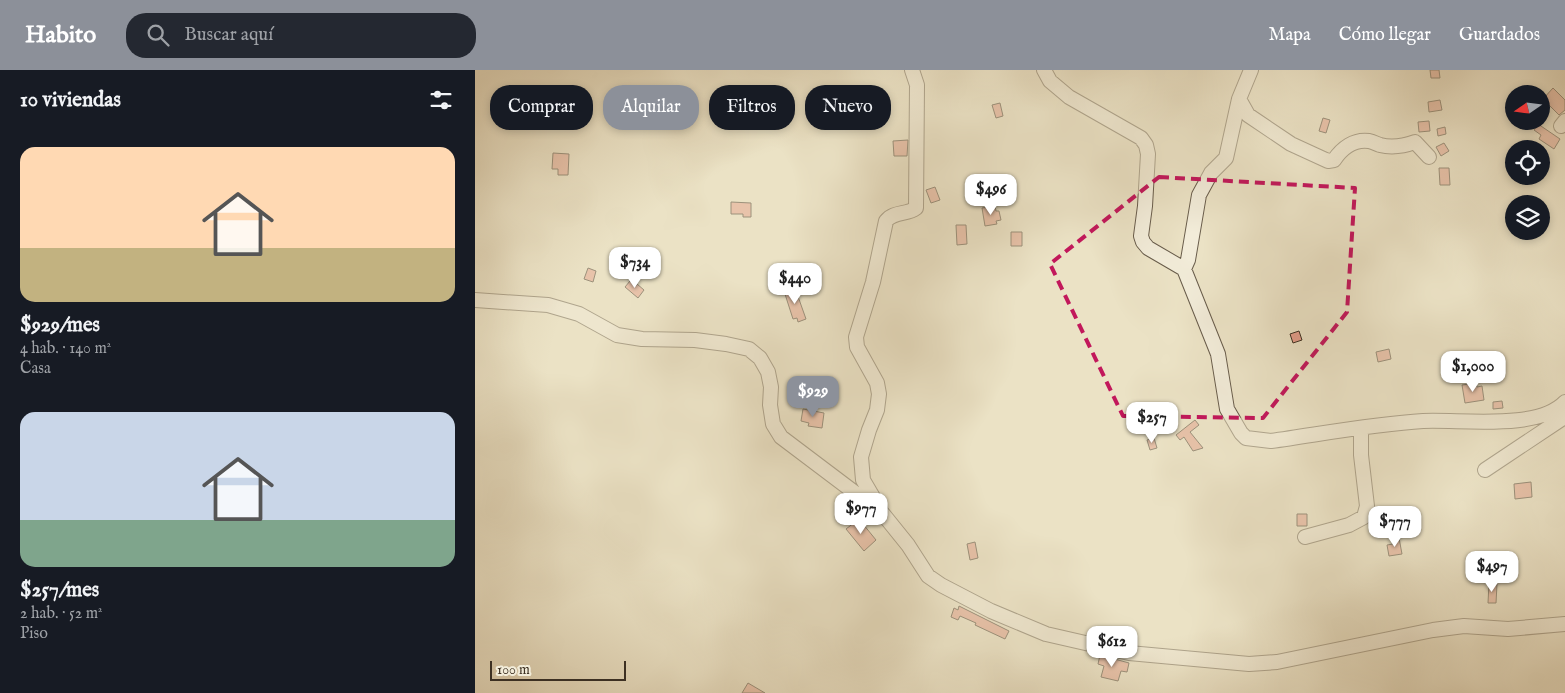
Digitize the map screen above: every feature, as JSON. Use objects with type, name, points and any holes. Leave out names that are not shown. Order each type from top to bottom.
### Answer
[{"type":"street","points":[[912,70],[917,85],[916,208],[911,212],[892,215],[886,220],[873,282],[856,337],[857,347],[877,383],[879,394],[877,410],[861,457],[863,480],[883,514],[908,545],[928,576],[941,586],[991,611],[1046,634],[1129,653],[1249,664],[1277,662],[1433,630],[1464,626],[1508,629],[1565,624]]},
{"type":"street","points":[[1045,70],[1050,81],[1069,97],[1141,138],[1146,145],[1148,154],[1141,236],[1148,248],[1184,269],[1218,354],[1227,409],[1246,438],[1271,441],[1424,421],[1507,422],[1536,416],[1563,404],[1563,415],[1560,420],[1485,470]]},
{"type":"street","points":[[1184,269],[1199,195],[1211,173],[1226,158],[1239,100],[1251,70]]},
{"type":"street","points":[[1239,100],[1248,115],[1291,144],[1328,161],[1334,160],[1338,154],[1356,141],[1371,141],[1380,145],[1394,146],[1404,146],[1415,142],[1429,157]]},
{"type":"street","points":[[475,300],[549,305],[579,314],[617,335],[642,339],[695,340],[749,349],[760,358],[768,372],[771,387],[770,405],[773,424],[781,437],[883,514]]},
{"type":"street","points":[[1305,537],[1349,525],[1364,517],[1367,506],[1361,455],[1361,429]]},
{"type":"highlighted area","points":[[1159,177],[1355,188],[1347,312],[1263,418],[1123,416],[1050,264]]},
{"type":"building","points":[[1430,70],[1439,70],[1440,78],[1431,78]]},
{"type":"building","points":[[1553,88],[1565,100],[1565,110],[1559,115],[1550,106],[1550,91]]},
{"type":"building","points":[[1440,100],[1442,110],[1429,112],[1428,102]]},
{"type":"building","points":[[1000,103],[1003,116],[996,118],[992,105]]},
{"type":"building","points":[[1323,118],[1330,120],[1326,133],[1319,131]]},
{"type":"building","points":[[1429,121],[1430,131],[1419,132],[1418,122]]},
{"type":"building","points":[[1445,127],[1446,134],[1438,136],[1437,129]]},
{"type":"building","points":[[1534,130],[1547,130],[1560,139],[1554,149],[1550,146],[1550,140],[1539,139],[1541,135]]},
{"type":"building","points":[[908,140],[907,156],[894,156],[893,141]]},
{"type":"building","points":[[1444,143],[1449,151],[1441,156],[1436,147]]},
{"type":"building","points":[[553,153],[569,154],[568,175],[558,175],[558,169],[552,169]]},
{"type":"building","points":[[1439,168],[1449,168],[1450,185],[1440,185]]},
{"type":"building","points":[[935,187],[940,200],[931,203],[926,190]]},
{"type":"building","points":[[731,202],[751,203],[751,217],[743,217],[743,214],[731,214]]},
{"type":"building","points":[[995,206],[996,211],[999,211],[1001,220],[996,221],[997,224],[985,226],[982,208]]},
{"type":"building","points":[[956,225],[966,225],[967,244],[957,245]]},
{"type":"building","points":[[1011,232],[1022,232],[1022,246],[1011,246]]},
{"type":"building","points":[[588,268],[596,271],[593,282],[584,279]]},
{"type":"building","points":[[630,281],[644,290],[638,298],[625,287]]},
{"type":"building","points":[[795,288],[806,319],[798,322],[797,318],[793,319],[784,291]]},
{"type":"building","points":[[1299,331],[1302,340],[1293,343],[1290,334]]},
{"type":"building","points":[[1389,349],[1391,359],[1378,362],[1376,352]]},
{"type":"building","points":[[1476,383],[1477,387],[1482,386],[1484,400],[1465,403],[1462,385]]},
{"type":"building","points":[[1502,401],[1503,408],[1493,409],[1493,402]]},
{"type":"building","points":[[803,409],[824,413],[822,428],[808,426],[809,423],[801,421]]},
{"type":"building","points":[[1195,420],[1199,425],[1190,432],[1203,448],[1193,451],[1184,437],[1180,440],[1176,435]]},
{"type":"building","points":[[1154,438],[1157,448],[1150,450],[1147,440]]},
{"type":"building","points":[[1531,482],[1532,497],[1515,499],[1514,484]]},
{"type":"building","points":[[1297,514],[1307,514],[1307,526],[1297,526]]},
{"type":"building","points":[[859,519],[876,540],[864,551],[846,529]]},
{"type":"building","points":[[1399,538],[1402,554],[1389,556],[1387,545],[1393,544],[1392,539]]},
{"type":"building","points":[[975,542],[978,558],[970,560],[967,544]]},
{"type":"building","points":[[1489,583],[1497,584],[1496,603],[1488,603]]},
{"type":"building","points":[[959,606],[1009,631],[1005,639],[960,616],[958,620],[951,617],[954,608],[958,610]]},
{"type":"building","points":[[1100,655],[1129,663],[1127,672],[1121,671],[1118,681],[1101,677],[1104,666],[1098,664]]},
{"type":"building","points":[[748,683],[765,693],[742,693]]}]
